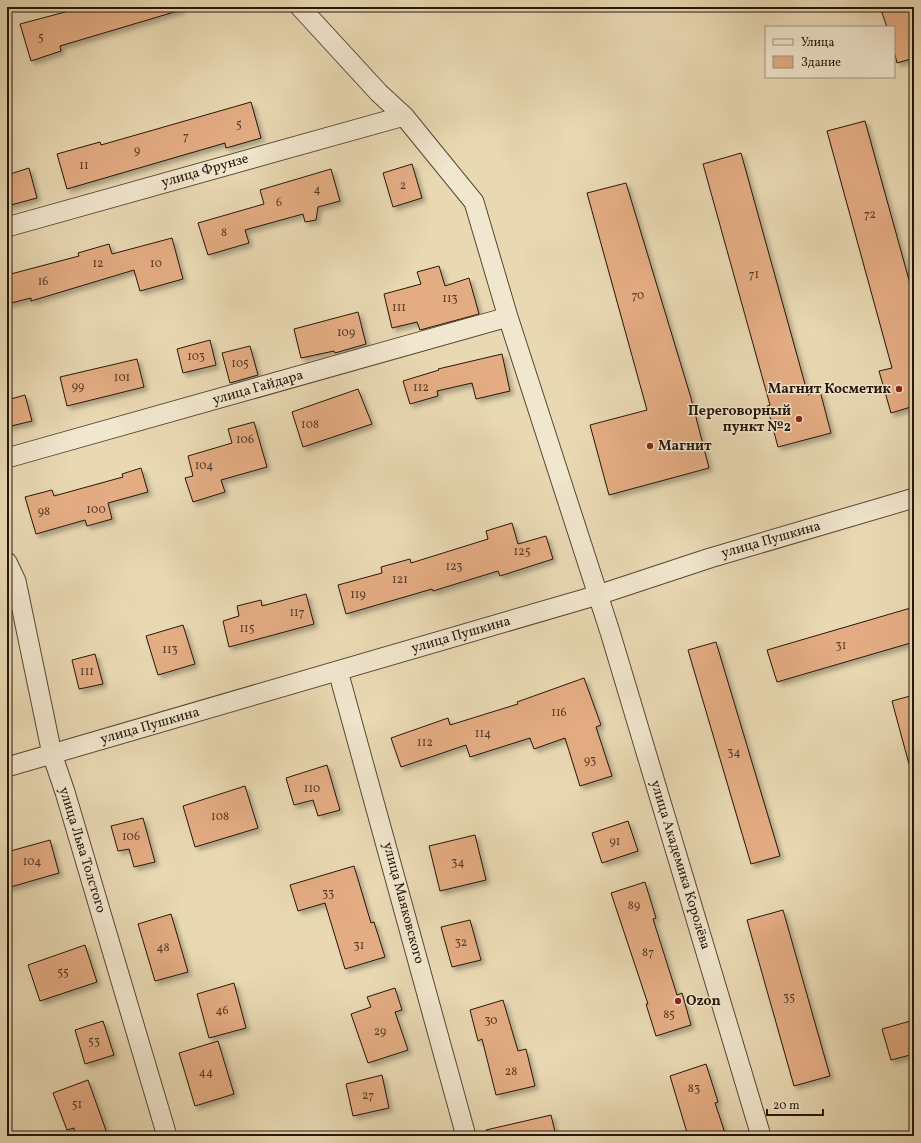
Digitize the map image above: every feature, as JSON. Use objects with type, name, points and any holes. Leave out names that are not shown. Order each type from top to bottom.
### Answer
[{"type":"street","name":"улица Академика Королёва","points":[[300,7],[379,93],[404,116],[474,202],[508,317],[598,595],[761,1136]]},
{"type":"street","name":"улица Фрунзе","points":[[7,226],[404,116]]},
{"type":"street","name":"улица Гайдара","points":[[7,458],[508,317]]},
{"type":"street","name":"улица Пушкина","points":[[7,767],[598,595],[710,558],[914,498]]},
{"type":"street","name":"улица Льва Толстого","points":[[7,562],[16,581],[52,754],[65,792],[167,1136]]},
{"type":"street","name":"улица Маяковского","points":[[338,671],[466,1136]]},
{"type":"building","points":[[84,7],[181,7],[181,10],[60,46],[61,51],[31,61],[20,24]]},
{"type":"building","points":[[880,7],[914,7],[914,58],[897,63],[895,55],[895,26],[887,26]]},
{"type":"building","points":[[251,102],[261,138],[226,148],[225,143],[67,189],[57,154],[100,142],[101,145]]},
{"type":"building","points":[[865,121],[914,298],[914,406],[891,413],[879,371],[892,368],[827,131]]},
{"type":"building","points":[[741,153],[808,395],[820,391],[831,433],[778,447],[767,406],[770,405],[703,164]]},
{"type":"building","points":[[412,164],[422,198],[393,207],[383,173]]},
{"type":"building","points":[[29,168],[37,198],[7,206],[7,175]]},
{"type":"building","points":[[331,169],[340,201],[318,207],[316,220],[305,222],[303,214],[245,230],[249,243],[208,255],[198,223],[264,204],[260,190]]},
{"type":"building","points":[[626,183],[691,398],[709,468],[609,495],[590,425],[647,410],[587,193]]},
{"type":"building","points":[[172,238],[183,279],[140,291],[134,270],[31,301],[31,298],[7,304],[7,275],[79,256],[78,253],[109,244],[112,254]]},
{"type":"building","points":[[439,266],[445,286],[469,278],[479,314],[420,330],[417,322],[392,328],[384,294],[421,284],[417,272]]},
{"type":"building","points":[[358,312],[366,344],[335,353],[334,351],[301,358],[294,329]]},
{"type":"building","points":[[210,340],[216,365],[183,373],[177,349]]},
{"type":"building","points":[[250,346],[258,375],[230,383],[222,353]]},
{"type":"building","points":[[502,354],[510,391],[476,399],[472,383],[437,391],[438,396],[410,404],[403,381],[439,370],[438,369]]},
{"type":"building","points":[[137,359],[144,387],[67,406],[60,377]]},
{"type":"building","points":[[358,389],[372,424],[303,447],[292,412]]},
{"type":"building","points":[[25,395],[32,421],[7,427],[7,400]]},
{"type":"building","points":[[254,422],[267,467],[221,480],[225,492],[193,502],[185,478],[193,476],[188,456],[232,443],[228,429]]},
{"type":"building","points":[[141,468],[148,492],[108,503],[112,519],[87,526],[85,520],[36,534],[25,497],[52,490],[54,496],[123,477],[122,474]]},
{"type":"building","points":[[512,523],[518,544],[546,536],[553,559],[500,576],[498,571],[433,591],[432,589],[346,614],[338,585],[382,573],[381,567],[410,559],[411,563],[488,539],[486,531]]},
{"type":"building","points":[[306,594],[314,624],[229,647],[223,621],[239,616],[237,606],[261,600],[262,606]]},
{"type":"building","points":[[914,607],[914,642],[777,682],[767,650]]},
{"type":"building","points":[[183,625],[195,664],[158,675],[146,636]]},
{"type":"building","points":[[716,642],[780,856],[751,864],[688,650]]},
{"type":"building","points":[[95,654],[103,684],[79,689],[72,660]]},
{"type":"building","points":[[584,678],[601,725],[596,727],[612,776],[580,786],[565,738],[534,749],[530,738],[470,757],[466,745],[401,767],[391,738],[448,718],[450,725],[518,704],[517,702]]},
{"type":"building","points":[[914,695],[914,763],[909,764],[892,701]]},
{"type":"building","points":[[327,765],[340,810],[318,816],[313,800],[294,805],[286,778]]},
{"type":"building","points":[[245,786],[258,828],[195,847],[183,806]]},
{"type":"building","points":[[143,818],[155,862],[134,867],[129,849],[118,851],[111,826]]},
{"type":"building","points":[[628,821],[638,851],[602,863],[592,833]]},
{"type":"building","points":[[475,835],[486,880],[440,891],[429,846]]},
{"type":"building","points":[[50,840],[59,873],[7,888],[7,852]]},
{"type":"building","points":[[354,866],[371,923],[374,922],[385,957],[345,969],[325,903],[298,911],[290,885]]},
{"type":"building","points":[[645,882],[656,918],[653,919],[677,995],[682,993],[691,1025],[656,1036],[646,1004],[648,1004],[611,893]]},
{"type":"building","points":[[783,910],[830,1076],[794,1086],[747,920]]},
{"type":"building","points":[[171,914],[188,972],[155,981],[138,924]]},
{"type":"building","points":[[470,920],[481,960],[452,967],[441,927]]},
{"type":"building","points":[[85,945],[97,982],[40,1001],[28,965]]},
{"type":"building","points":[[234,983],[246,1028],[209,1038],[197,994]]},
{"type":"building","points":[[395,988],[402,1010],[395,1012],[408,1050],[368,1063],[351,1014],[371,1007],[367,997]]},
{"type":"building","points":[[503,1000],[518,1051],[526,1049],[535,1086],[496,1095],[482,1039],[478,1041],[470,1010]]},
{"type":"building","points":[[914,1020],[914,1054],[891,1060],[882,1029]]},
{"type":"building","points":[[103,1021],[114,1055],[85,1064],[75,1030]]},
{"type":"building","points":[[218,1041],[234,1094],[195,1106],[179,1053]]},
{"type":"building","points":[[706,1064],[718,1102],[715,1103],[726,1136],[688,1136],[670,1076]]},
{"type":"building","points":[[382,1075],[389,1108],[353,1116],[346,1084]]},
{"type":"building","points":[[88,1080],[108,1136],[75,1136],[74,1128],[67,1130],[53,1093]]},
{"type":"building","points":[[551,1115],[556,1136],[487,1136],[486,1130]]},
{"type":"place","name":"Магнит Косметик","points":[[899,389]]},
{"type":"place","name":"Переговорный пункт №2","points":[[799,419]]},
{"type":"place","name":"Магнит","points":[[650,446]]},
{"type":"place","name":"Ozon","points":[[678,1001]]}]
